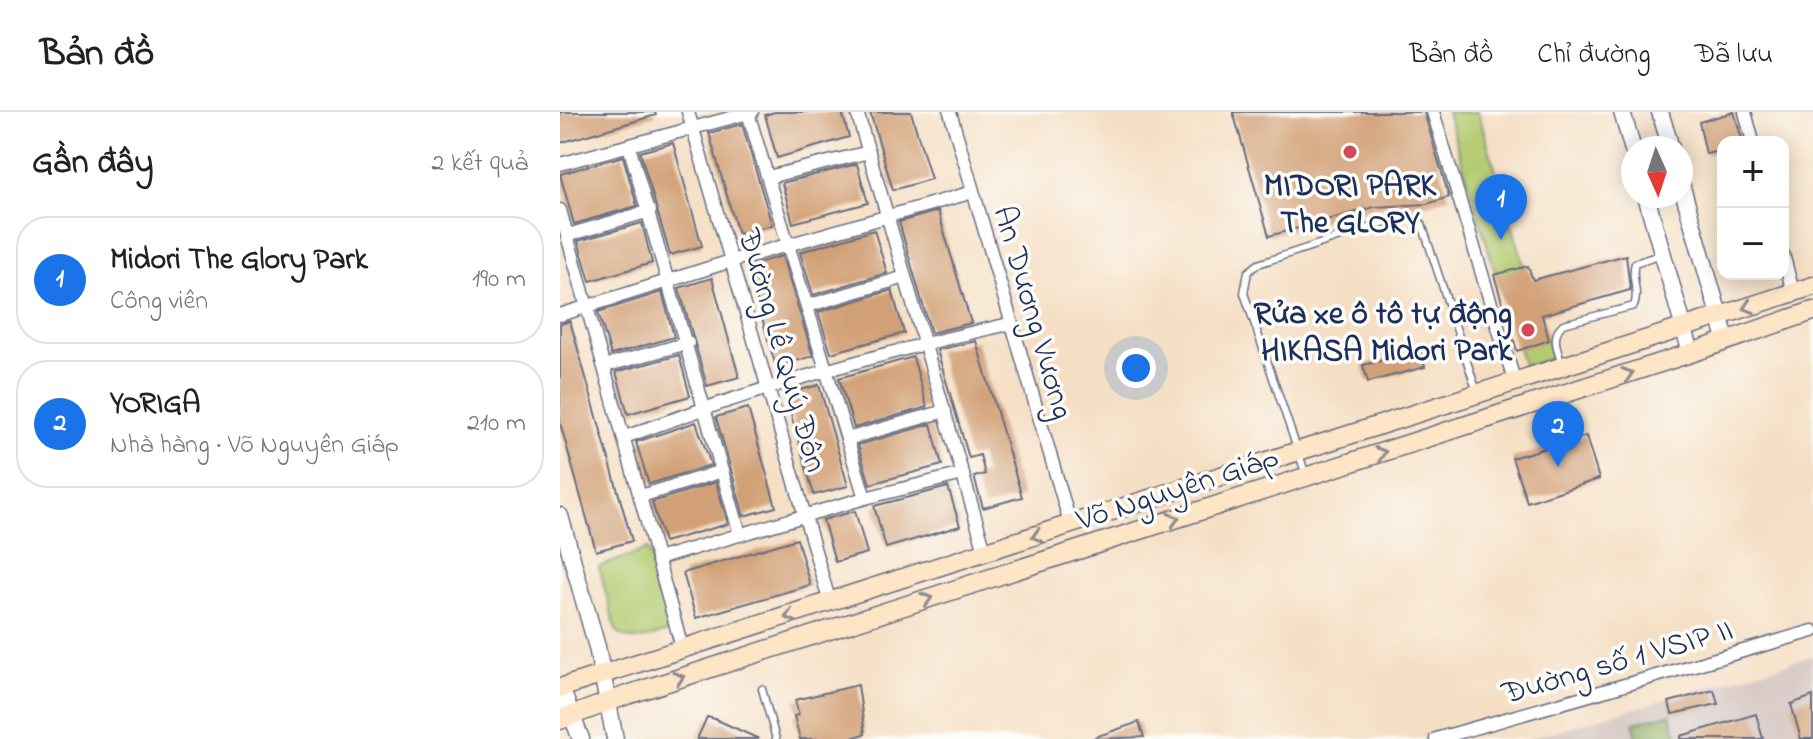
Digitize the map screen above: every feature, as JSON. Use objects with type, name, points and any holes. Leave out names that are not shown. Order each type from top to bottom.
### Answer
[{"type":"main road","name":"Võ Nguyên Giáp","points":[[560,687],[683,651],[1813,286]]},
{"type":"main road","name":"Võ Nguyên Giáp","points":[[567,717],[1813,311]]},
{"type":"street","name":"Đường Lê Quý Đôn","points":[[688,112],[830,603]]},
{"type":"street","points":[[560,164],[750,112],[865,498]]},
{"type":"street","points":[[857,112],[985,551]]},
{"type":"street","name":"An Dương Vương","points":[[950,112],[1009,324],[1071,526]]},
{"type":"street","points":[[1433,112],[1515,383]]},
{"type":"street","points":[[1622,112],[1629,136]]},
{"type":"street","points":[[1660,112],[1667,136]]},
{"type":"street","points":[[1745,112],[1751,136]]},
{"type":"street","points":[[629,146],[670,279],[740,534]]},
{"type":"street","points":[[768,177],[869,152]]},
{"type":"street","points":[[560,315],[670,279],[973,192]]},
{"type":"street","points":[[1649,208],[1691,353]]},
{"type":"street","points":[[1688,208],[1726,339]]},
{"type":"street","points":[[560,210],[683,651]]},
{"type":"street","points":[[568,235],[650,211]]},
{"type":"street","points":[[807,306],[905,277]]},
{"type":"street","points":[[1789,277],[1793,292]]},
{"type":"street","points":[[625,437],[767,387],[922,343],[1009,324]]},
{"type":"street","points":[[605,366],[688,343]]},
{"type":"street","points":[[847,439],[945,411]]},
{"type":"street","points":[[641,496],[722,471]]},
{"type":"street","points":[[657,559],[865,498],[963,474]]},
{"type":"street","points":[[560,516],[597,647],[605,704],[615,739]]},
{"type":"street","name":"Đường số 1 VSIP II","points":[[1436,739],[1813,631]]},
{"type":"street","points":[[560,687],[567,717],[581,739]]},
{"type":"lane","points":[[1306,477],[1244,293],[1248,272],[1258,264],[1395,219],[1416,218],[1422,224],[1478,395]]},
{"type":"lane","points":[[1562,367],[1555,337],[1557,330],[1563,324],[1634,306],[1638,296],[1632,272],[1635,263],[1662,254]]},
{"type":"lane","points":[[762,689],[776,739]]},
{"type":"shaded area","points":[[1813,656],[1813,739],[1529,739]]},
{"type":"green space","points":[[1447,112],[1478,112],[1552,358],[1524,367]]},
{"type":"green space","points":[[648,549],[674,630],[644,639],[629,638],[616,630],[599,567]]},
{"type":"green space","points":[[1670,714],[1678,739],[1638,739],[1633,723]]},
{"type":"building","points":[[560,112],[655,112],[656,115],[560,143]]},
{"type":"building","points":[[775,112],[842,112],[849,137],[777,158],[765,115]]},
{"type":"building","points":[[870,112],[911,112],[931,179],[893,190]]},
{"type":"building","name":"MIDORI PARK The GLORY","points":[[1233,112],[1424,112],[1449,197],[1427,204],[1374,207],[1269,236]]},
{"type":"building","points":[[1734,112],[1741,136],[1717,136],[1717,151],[1706,154],[1699,122]]},
{"type":"building","points":[[742,124],[772,225],[738,234],[709,133]]},
{"type":"building","points":[[673,143],[702,246],[670,255],[640,152]]},
{"type":"building","points":[[623,156],[637,206],[574,224],[560,174]]},
{"type":"building","points":[[857,164],[868,203],[793,223],[782,183]]},
{"type":"building","points":[[938,211],[971,323],[931,333],[899,222]]},
{"type":"building","points":[[642,223],[652,263],[590,281],[578,241]]},
{"type":"building","points":[[874,230],[887,273],[813,295],[800,252]]},
{"type":"building","points":[[1626,255],[1630,290],[1542,315],[1549,340],[1517,351],[1494,275],[1528,266],[1533,280]]},
{"type":"building","points":[[782,256],[813,356],[776,367],[747,266]]},
{"type":"building","points":[[712,278],[739,377],[707,386],[679,288]]},
{"type":"building","points":[[892,290],[904,333],[831,353],[818,312]]},
{"type":"building","points":[[662,292],[674,337],[611,355],[598,312]]},
{"type":"building","points":[[570,321],[632,541],[596,551],[560,423],[560,324]]},
{"type":"building","points":[[976,341],[1022,497],[983,508],[974,477],[985,474],[980,455],[969,458],[937,350]]},
{"type":"building","points":[[1420,351],[1425,367],[1368,382],[1363,365]]},
{"type":"building","points":[[679,355],[690,396],[628,414],[616,372]]},
{"type":"building","points":[[913,357],[927,407],[854,428],[839,378]]},
{"type":"building","points":[[819,385],[848,486],[814,495],[785,394]]},
{"type":"building","points":[[748,408],[776,507],[744,516],[716,417]]},
{"type":"building","points":[[696,422],[711,465],[649,484],[636,442]]},
{"type":"building","points":[[931,424],[942,465],[870,484],[858,445]]},
{"type":"building","points":[[1586,436],[1599,479],[1527,502],[1512,458]]},
{"type":"building","points":[[716,482],[728,524],[664,542],[652,502]]},
{"type":"building","points":[[948,487],[960,526],[886,548],[874,506]]},
{"type":"building","points":[[855,511],[867,553],[835,562],[823,520]]},
{"type":"building","points":[[797,539],[810,585],[696,618],[683,573]]},
{"type":"building","points":[[858,685],[865,734],[848,739],[800,739],[794,716],[799,715],[795,700]]},
{"type":"building","points":[[1714,690],[1718,704],[1672,714],[1669,702]]},
{"type":"building","points":[[1813,696],[1813,739],[1801,739],[1791,704]]},
{"type":"building","points":[[1756,714],[1763,739],[1681,739],[1681,736]]},
{"type":"building","points":[[707,717],[715,719],[759,739],[697,739]]},
{"type":"building","points":[[1139,722],[1144,737],[1095,737]]},
{"type":"place","name":"MIDORI PARK The GLORY","points":[[1350,152]]},
{"type":"place","name":"Midori The Glory Park","points":[[1501,240]]},
{"type":"place","name":"Rửa xe ô tô tự động HIKASA Midori Park","points":[[1528,330]]},
{"type":"place","name":"YORIGA","points":[[1558,467]]}]
